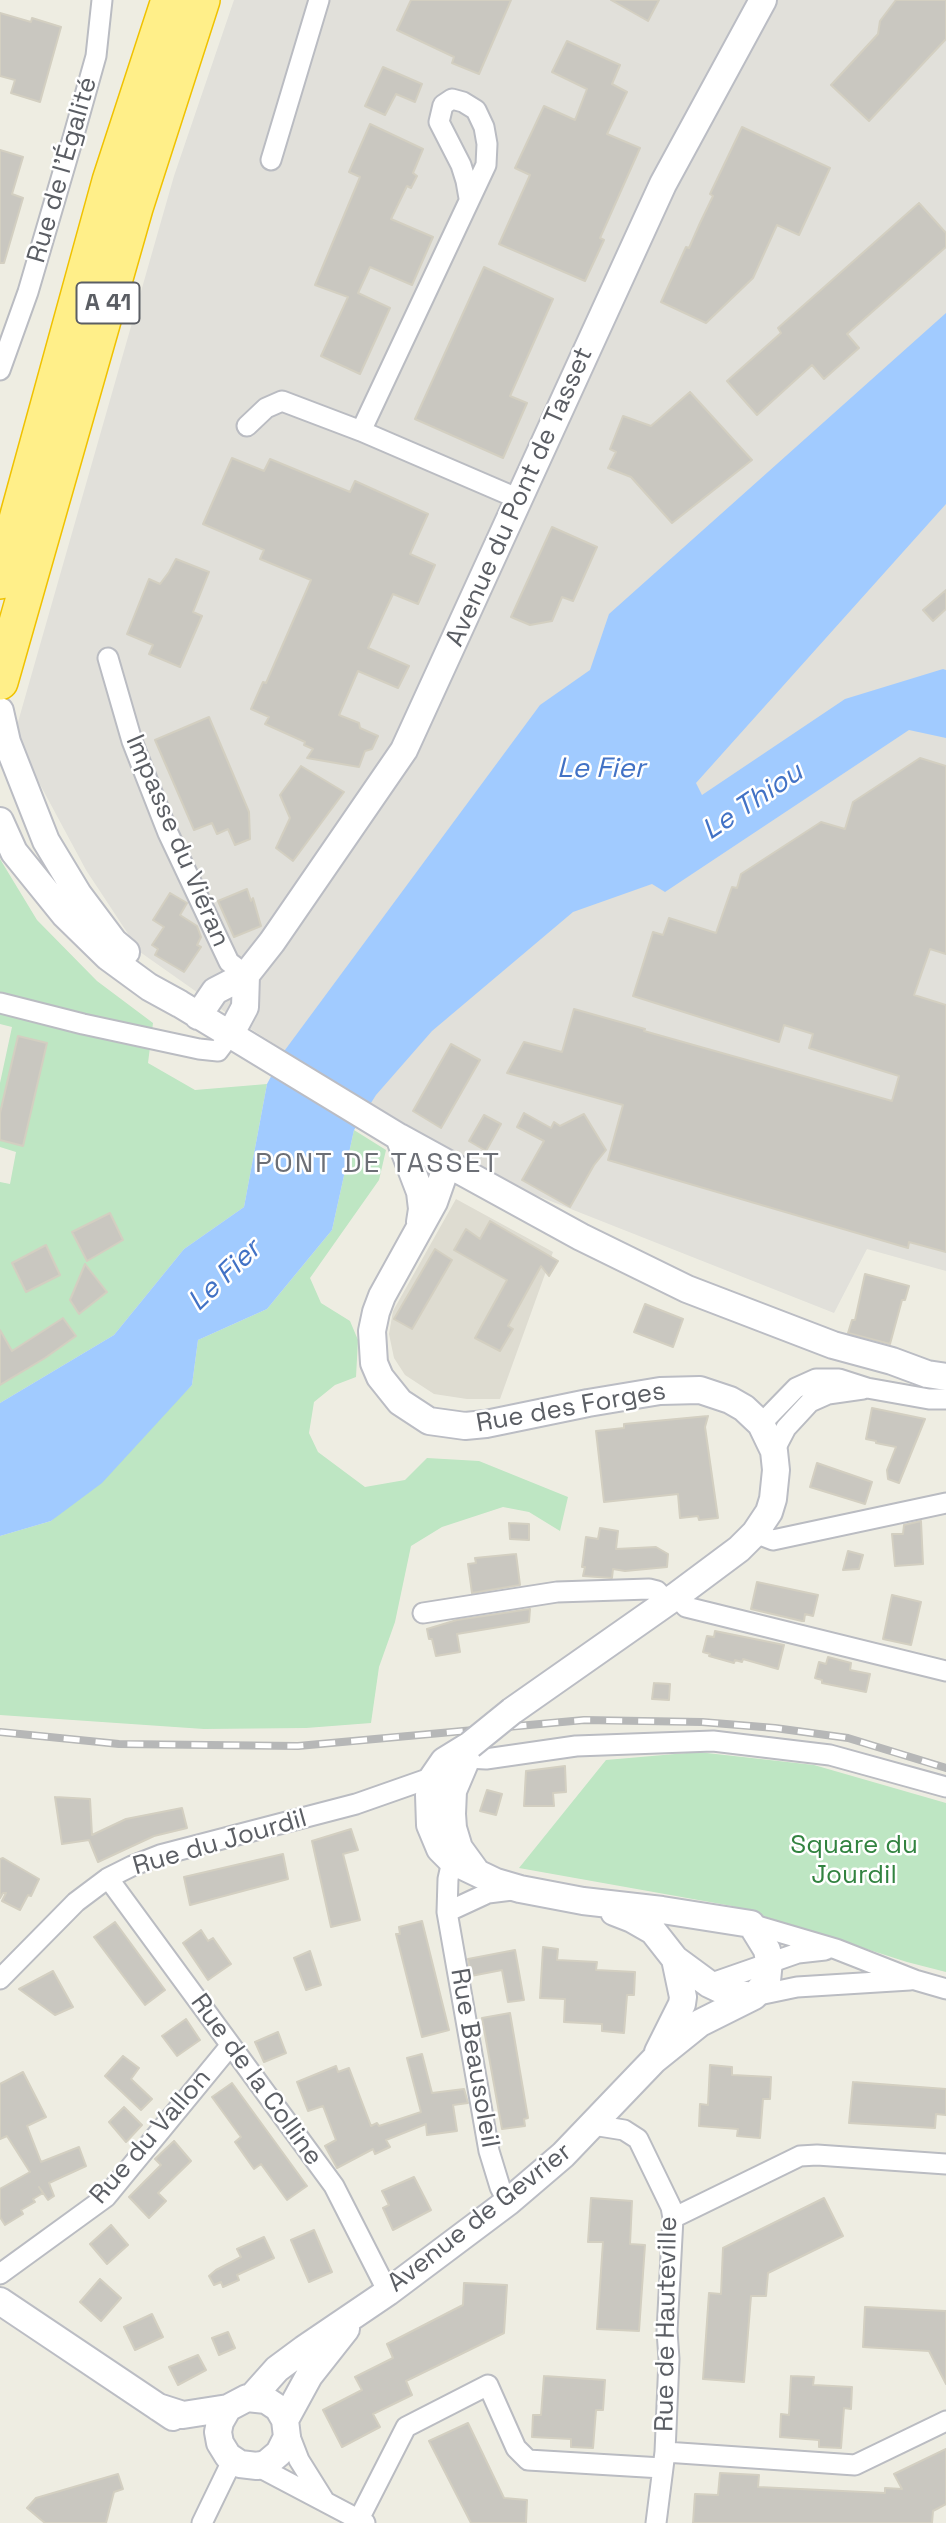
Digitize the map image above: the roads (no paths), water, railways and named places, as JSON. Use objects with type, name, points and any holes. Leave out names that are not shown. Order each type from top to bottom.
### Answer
[{"type":"highway","name":"A 41","points":[[0,581],[110,181],[169,0]]},
{"type":"highway","name":"A 41","points":[[0,682],[135,208],[202,0]]},
{"type":"street","name":"Rue de l'Égalité","points":[[0,370],[6,341],[28,292],[89,79],[99,36],[102,0]]},
{"type":"street","points":[[271,160],[319,0]]},
{"type":"street","name":"Avenue du Pont de Tasset","points":[[189,1010],[215,991],[246,975],[276,937],[404,750],[663,184],[763,0]]},
{"type":"street","points":[[361,431],[469,198]]},
{"type":"street","points":[[247,426],[266,408],[282,401],[361,431],[519,499]]},
{"type":"street","name":"Impasse du Viéran","points":[[107,658],[132,741],[168,833],[229,962],[246,975]]},
{"type":"street","points":[[0,711],[7,742],[46,841],[72,883],[114,942],[189,1010]]},
{"type":"street","points":[[0,821],[14,852],[65,915],[108,957],[149,987],[388,1131],[581,1237],[666,1280],[833,1345],[892,1361],[927,1374],[946,1377]]},
{"type":"street","points":[[0,1003],[83,1024],[218,1051],[245,1007],[246,975]]},
{"type":"street","name":"Rue des Forges","points":[[388,1131],[420,1192],[422,1209],[419,1230]]},
{"type":"street","name":"Rue des Forges","points":[[447,1165],[433,1202],[376,1312],[372,1340],[374,1363],[380,1377],[400,1402],[429,1420],[465,1426],[588,1403],[686,1389],[700,1390],[730,1400],[744,1408],[761,1424]]},
{"type":"street","points":[[892,1361],[946,1362]]},
{"type":"street","points":[[462,1860],[443,1784],[464,1752],[512,1711],[672,1599],[738,1549],[755,1532],[769,1512],[776,1470],[774,1451],[761,1424],[796,1388],[816,1379],[839,1379],[867,1388],[929,1399],[946,1399]]},
{"type":"street","points":[[774,1451],[786,1428],[810,1402],[828,1394],[867,1388]]},
{"type":"street","points":[[755,1532],[773,1540],[946,1503]]},
{"type":"street","points":[[423,1613],[557,1592],[649,1589],[686,1607],[946,1671]]},
{"type":"street","points":[[464,1752],[486,1759],[576,1746],[713,1741],[830,1755],[946,1787]]},
{"type":"street","name":"Rue du Jourdil","points":[[0,1979],[57,1920],[108,1878],[160,1855],[443,1784]]},
{"type":"street","name":"Avenue de Gevrier","points":[[462,1860],[496,1882],[520,1889],[583,1901],[751,1924],[836,1949],[915,1980],[946,1989]]},
{"type":"street","name":"Rue Beausoleil","points":[[462,1860],[447,1912],[489,2151],[500,2187],[508,2202]]},
{"type":"street","name":"Rue de la Colline","points":[[108,1878],[334,2186],[388,2292]]},
{"type":"street","points":[[447,1912],[488,1893],[520,1889]]},
{"type":"street","name":"Avenue de Gevrier","points":[[583,1901],[632,1919],[653,1931],[675,1959],[709,1984],[728,1993],[754,1996]]},
{"type":"street","points":[[751,1924],[767,1950],[769,1961],[767,1981],[754,1996]]},
{"type":"street","name":"Avenue de Gevrier","points":[[683,1997],[769,1961],[798,1953],[836,1949]]},
{"type":"street","name":"Avenue de Gevrier","points":[[654,2060],[682,2004],[675,1959]]},
{"type":"street","name":"Avenue de Gevrier","points":[[240,2403],[277,2369],[388,2292],[508,2202],[563,2155],[654,2060],[700,2023],[754,1996],[797,1987],[915,1980]]},
{"type":"street","name":"Rue du Vallon","points":[[0,2274],[106,2197],[230,2046]]},
{"type":"street","name":"Rue de Hauteville","points":[[593,2125],[624,2130],[638,2139],[671,2207],[673,2218],[667,2331],[669,2359],[656,2523]]},
{"type":"street","points":[[673,2218],[800,2156],[946,2164]]},
{"type":"street","points":[[0,2301],[180,2423],[362,2521],[406,2427],[488,2385],[516,2448],[528,2460],[855,2465],[946,2421]]},
{"type":"street","name":"Avenue de Gevrier","points":[[286,2425],[309,2376],[360,2311]]},
{"type":"street","points":[[158,2407],[183,2415],[240,2403],[272,2404],[286,2425],[299,2460],[324,2501]]},
{"type":"street","points":[[240,2403],[220,2422],[237,2456],[266,2464],[284,2446],[286,2425]]},
{"type":"street","points":[[202,2523],[237,2456]]},
{"type":"water","name":"Le Fier","points":[[946,313],[946,504],[696,783],[702,795],[845,699],[943,669],[946,670],[946,738],[909,730],[665,892],[652,884],[573,912],[432,1031],[376,1095],[354,1130],[332,1230],[267,1309],[198,1340],[192,1385],[102,1483],[51,1521],[0,1536],[0,1403],[114,1335],[184,1249],[244,1207],[267,1084],[285,1050],[540,705],[590,670],[609,614]]},
{"type":"railway","points":[[0,1732],[119,1744],[298,1746],[584,1720],[702,1722],[848,1738],[946,1768]]},
{"type":"district","name":"PONT DE TASSET","points":[[378,1164]]},
{"type":"water label","name":"Le Thiou","points":[[753,802]]},
{"type":"park label","name":"Square du Jourdil","points":[[854,1861]]}]
